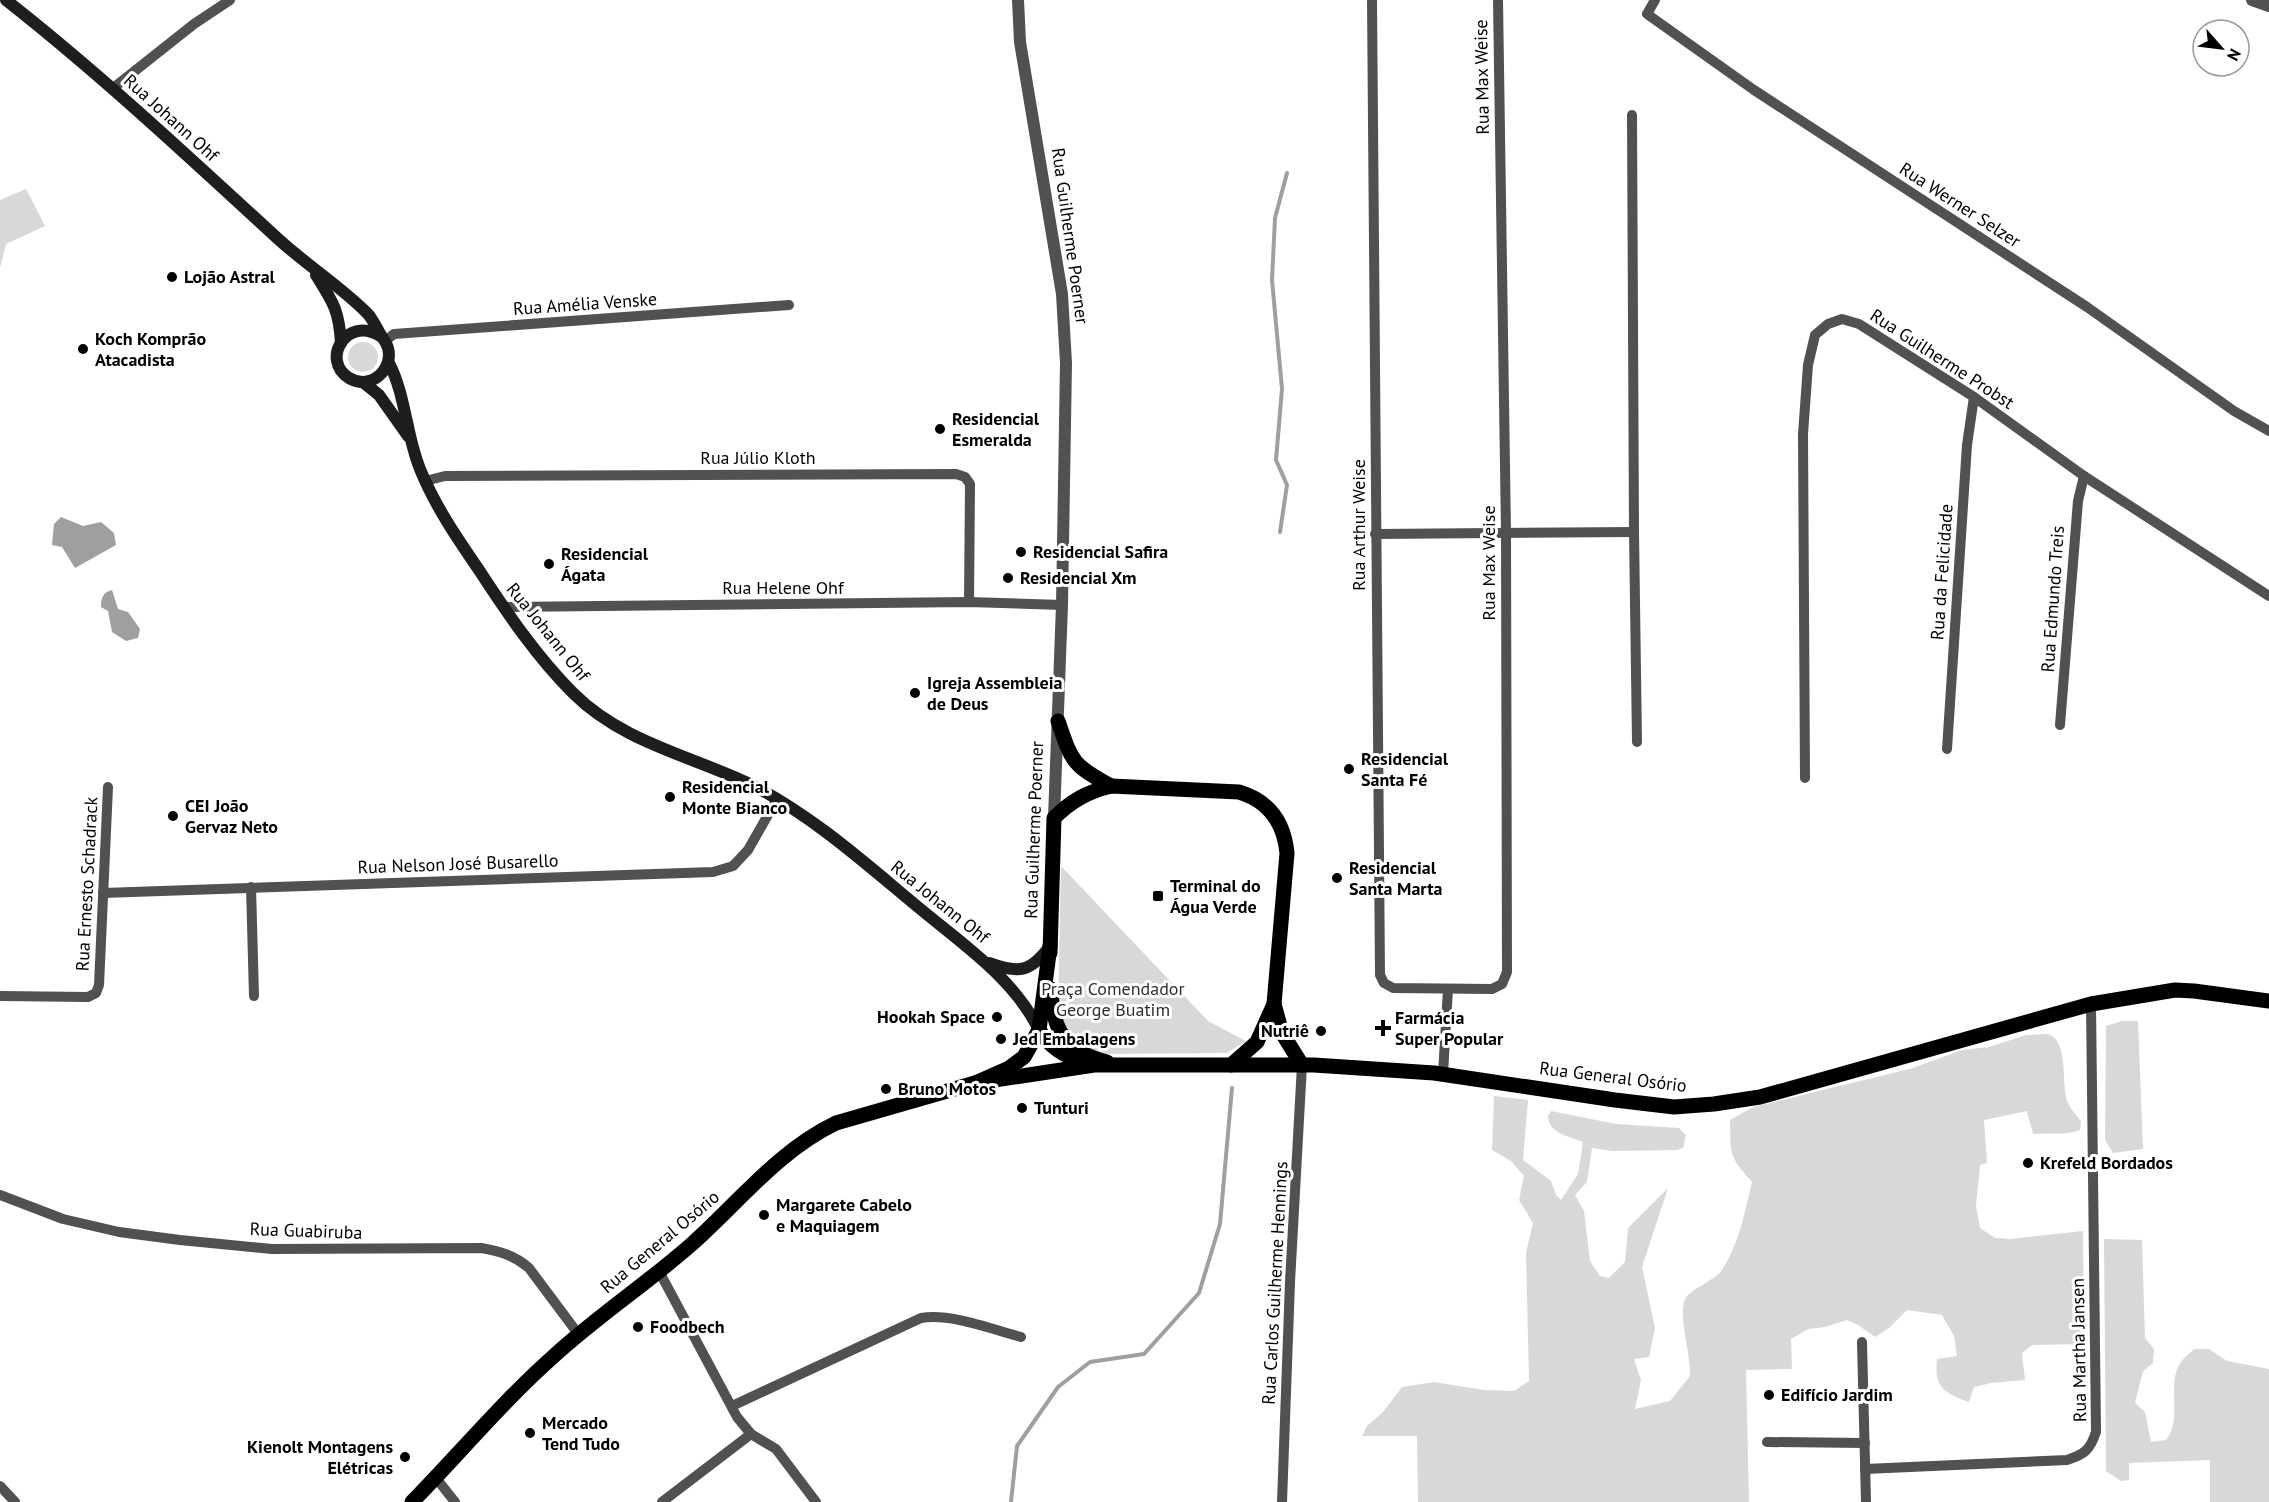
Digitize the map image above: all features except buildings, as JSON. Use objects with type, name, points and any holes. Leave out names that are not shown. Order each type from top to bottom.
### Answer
[{"type":"main road","name":"Rua Johann Ohf","points":[[6,0],[112,89],[310,266],[369,315],[383,338]]},
{"type":"main road","name":"Rua Johann Ohf","points":[[310,266],[334,302],[339,319],[340,343]]},
{"type":"main road","points":[[366,330],[383,338],[388,348],[388,363],[382,375],[363,382],[352,380],[341,369],[337,361],[337,351],[340,343],[351,332],[366,330]]},
{"type":"main road","name":"Rua Johann Ohf","points":[[388,363],[398,381],[413,445],[436,505],[503,607],[574,694],[617,726],[666,752],[710,767],[777,799],[841,843],[985,961],[1021,999],[1039,1030]]},
{"type":"main road","name":"Rua Johann Ohf","points":[[363,382],[379,395],[413,445]]},
{"type":"main road","points":[[1058,721],[1074,762],[1085,772],[1111,786]]},
{"type":"main road","points":[[1054,818],[1078,797],[1111,786],[1239,792],[1253,796],[1272,812],[1286,837],[1287,853],[1274,1004],[1257,1042],[1231,1065]]},
{"type":"main road","name":"Rua Guilherme Poerner","points":[[1050,946],[1054,818]]},
{"type":"main road","name":"Rua Johann Ohf","points":[[985,961],[1007,970],[1025,969],[1039,961],[1050,946]]},
{"type":"main road","name":"Rua General Osório","points":[[975,1083],[1009,1068],[1024,1057],[1039,1030],[1050,946]]},
{"type":"main road","name":"Rua General Osório","points":[[1050,946],[1051,1003],[1061,1035],[1081,1053],[1119,1064]]},
{"type":"main road","name":"Rua General Osório","points":[[412,1502],[552,1357],[660,1273],[720,1219],[785,1154],[816,1133],[836,1123],[975,1083],[1094,1065],[1302,1065],[1443,1074],[1674,1107],[1760,1097],[2091,1004],[2175,990],[2269,1001]]},
{"type":"main road","points":[[1274,1004],[1282,1033],[1302,1065]]},
{"type":"main road","points":[[1039,1030],[1051,1045],[1061,1052],[1073,1059],[1094,1065]]},
{"type":"street","points":[[112,89],[194,24],[230,0]]},
{"type":"street","name":"Rua Guilherme Poerner","points":[[1018,0],[1020,42],[1062,294],[1066,363],[1062,605],[1054,818]]},
{"type":"street","name":"Rua Arthur Weise","points":[[1372,0],[1380,975],[1384,983],[1393,988],[1448,989]]},
{"type":"street","name":"Rua Max Weise","points":[[1448,989],[1492,989],[1502,984],[1507,972],[1506,533],[1498,0]]},
{"type":"street","name":"Rua Werner Selzer","points":[[1655,0],[1647,14],[1754,90],[2087,308],[2234,411],[2269,431]]},
{"type":"street","points":[[2252,0],[2269,6]]},
{"type":"street","points":[[1632,115],[1637,742]]},
{"type":"street","name":"Rua Amélia Venske","points":[[383,338],[394,334],[789,305]]},
{"type":"street","name":"Rua Guilherme Probst","points":[[1805,778],[1803,434],[1808,365],[1815,335],[1828,324],[1842,319],[1859,324],[1974,397],[2084,476],[2269,596]]},
{"type":"street","name":"Rua da Felicidade","points":[[1947,749],[1967,446],[1974,397]]},
{"type":"street","name":"Rua Júlio Kloth","points":[[425,481],[445,476],[956,474],[965,477],[970,484],[969,602]]},
{"type":"street","name":"Rua Edmundo Treis","points":[[2060,725],[2078,501],[2084,476]]},
{"type":"street","points":[[1375,534],[1634,532]]},
{"type":"street","name":"Rua Helene Ohf","points":[[503,607],[969,602],[1062,605]]},
{"type":"street","name":"Rua Ernesto Schadrack","points":[[0,996],[88,997],[96,993],[99,985],[108,787]]},
{"type":"street","name":"Rua Nelson José Busarello","points":[[103,893],[713,872],[733,866],[748,850],[777,799]]},
{"type":"street","points":[[251,887],[254,996]]},
{"type":"street","points":[[1443,1074],[1448,989]]},
{"type":"street","name":"Rua Martha Jansen","points":[[1865,1469],[2067,1460],[2082,1455],[2092,1443],[2096,1432],[2091,1004]]},
{"type":"street","name":"Rua Carlos Guilherme Hennings","points":[[1282,1502],[1290,1282],[1302,1065]]},
{"type":"street","name":"Rua Guabiruba","points":[[0,1195],[63,1219],[119,1232],[180,1240],[272,1250],[481,1248],[503,1252],[519,1259],[529,1268],[579,1335]]},
{"type":"street","points":[[660,1273],[738,1417],[751,1434],[776,1449],[816,1502]]},
{"type":"street","points":[[732,1406],[921,1318],[932,1316],[947,1318],[1021,1337]]},
{"type":"street","points":[[1862,1342],[1866,1502]]},
{"type":"street","points":[[662,1502],[751,1434]]},
{"type":"street","points":[[1767,1442],[1865,1443]]},
{"type":"street","points":[[436,1478],[455,1502]]},
{"type":"street","points":[[0,1486],[15,1502]]},
{"type":"green space","points":[[26,189],[45,226],[6,244],[0,268],[0,200]]},
{"type":"green space","points":[[363,342],[374,346],[378,357],[374,368],[363,372],[352,368],[348,357],[352,346]]},
{"type":"green space","name":"Praça Comendador George Buatim","points":[[1061,866],[1208,1021],[1246,1041],[1227,1053],[1100,1054],[1084,1048],[1070,1036],[1058,1013]]},
{"type":"green space","points":[[2122,1021],[2138,1021],[2143,1149],[2113,1153],[2105,1140],[2106,1026]]},
{"type":"green space","points":[[2048,1034],[2055,1038],[2062,1053],[2065,1093],[2071,1109],[2081,1121],[2080,1130],[2069,1133],[2033,1134],[2027,1111],[1984,1120],[1987,1163],[1980,1165],[1976,1206],[1980,1228],[1995,1238],[2010,1239],[2083,1231],[2084,1344],[2032,1345],[2022,1353],[2025,1380],[1974,1387],[1969,1402],[1947,1392],[1937,1377],[1937,1359],[1957,1356],[1954,1336],[1942,1315],[1907,1310],[1889,1328],[1875,1337],[1847,1320],[1825,1327],[1808,1329],[1791,1339],[1792,1369],[1746,1370],[1749,1502],[1418,1502],[1417,1436],[1362,1436],[1367,1426],[1383,1412],[1402,1387],[1434,1382],[1484,1390],[1514,1391],[1529,1381],[1526,1253],[1533,1223],[1519,1200],[1524,1176],[1511,1161],[1492,1150],[1494,1096],[1528,1100],[1523,1160],[1551,1181],[1556,1195],[1561,1200],[1578,1174],[1583,1142],[1556,1131],[1549,1122],[1548,1116],[1551,1111],[1616,1124],[1679,1128],[1686,1135],[1683,1148],[1677,1150],[1612,1151],[1592,1148],[1587,1182],[1575,1195],[1584,1211],[1590,1261],[1600,1276],[1609,1278],[1625,1262],[1628,1228],[1668,1188],[1642,1267],[1655,1328],[1649,1357],[1634,1359],[1641,1380],[1635,1409],[1670,1401],[1690,1376],[1683,1318],[1684,1302],[1690,1293],[1722,1270],[1737,1238],[1752,1182],[1732,1154],[1730,1120],[1753,1107],[1913,1068],[1962,1050],[1989,1047],[2026,1035]]},
{"type":"green space","points":[[2104,1239],[2142,1240],[2145,1338],[2154,1349],[2153,1363],[2143,1371],[2135,1403],[2145,1412],[2151,1442],[2166,1440],[2171,1432],[2175,1376],[2181,1362],[2194,1349],[2209,1349],[2227,1361],[2269,1369],[2269,1502],[2210,1502],[2210,1460],[2129,1463],[2129,1480],[2121,1481],[2106,1471]]},
{"type":"shaded area","points":[[61,517],[83,526],[101,522],[114,533],[116,545],[75,568],[62,547],[52,545],[54,524]]},
{"type":"shaded area","points":[[112,590],[118,609],[128,612],[140,629],[138,638],[126,641],[112,632],[108,611],[101,607],[101,601],[106,592]]},
{"type":"waterway","points":[[1280,532],[1287,485],[1276,460],[1282,389],[1272,280],[1275,218],[1287,173]]},
{"type":"waterway","points":[[1011,1502],[1017,1446],[1058,1387],[1090,1362],[1144,1354],[1199,1293],[1220,1224],[1232,1088]]},
{"type":"place","name":"Lojão Astral","points":[[172,277]]},
{"type":"place","name":"Koch Komprão Atacadista","points":[[83,349]]},
{"type":"place","name":"Residencial Esmeralda","points":[[940,429]]},
{"type":"place","name":"Residencial Safira","points":[[1021,552]]},
{"type":"place","name":"Residencial Ágata","points":[[549,564]]},
{"type":"place","name":"Residencial Xm","points":[[1008,578]]},
{"type":"place","name":"Igreja Assembleia de Deus","points":[[915,693]]},
{"type":"place","name":"Residencial Santa Fé","points":[[1349,769]]},
{"type":"place","name":"Residencial Monte Bianco","points":[[670,797]]},
{"type":"place","name":"CEI João Gervaz Neto","points":[[173,816]]},
{"type":"place","name":"Residencial Santa Marta","points":[[1337,878]]},
{"type":"place","name":"Terminal do Água Verde","points":[[1158,896]]},
{"type":"place","name":"Hookah Space","points":[[997,1017]]},
{"type":"place","name":"Farmácia Super Popular","points":[[1383,1028]]},
{"type":"place","name":"Nutriê","points":[[1321,1031]]},
{"type":"place","name":"Jed Embalagens","points":[[1001,1039]]},
{"type":"place","name":"Bruno Motos","points":[[886,1089]]},
{"type":"place","name":"Tunturi","points":[[1022,1108]]},
{"type":"place","name":"Krefeld Bordados","points":[[2028,1163]]},
{"type":"place","name":"Margarete Cabelo e Maquiagem","points":[[764,1215]]},
{"type":"place","name":"Foodbech","points":[[638,1327]]},
{"type":"place","name":"Edifício Jardim","points":[[1769,1395]]},
{"type":"place","name":"Mercado Tend Tudo","points":[[530,1433]]},
{"type":"place","name":"Kienolt Montagens Elétricas","points":[[405,1457]]}]
